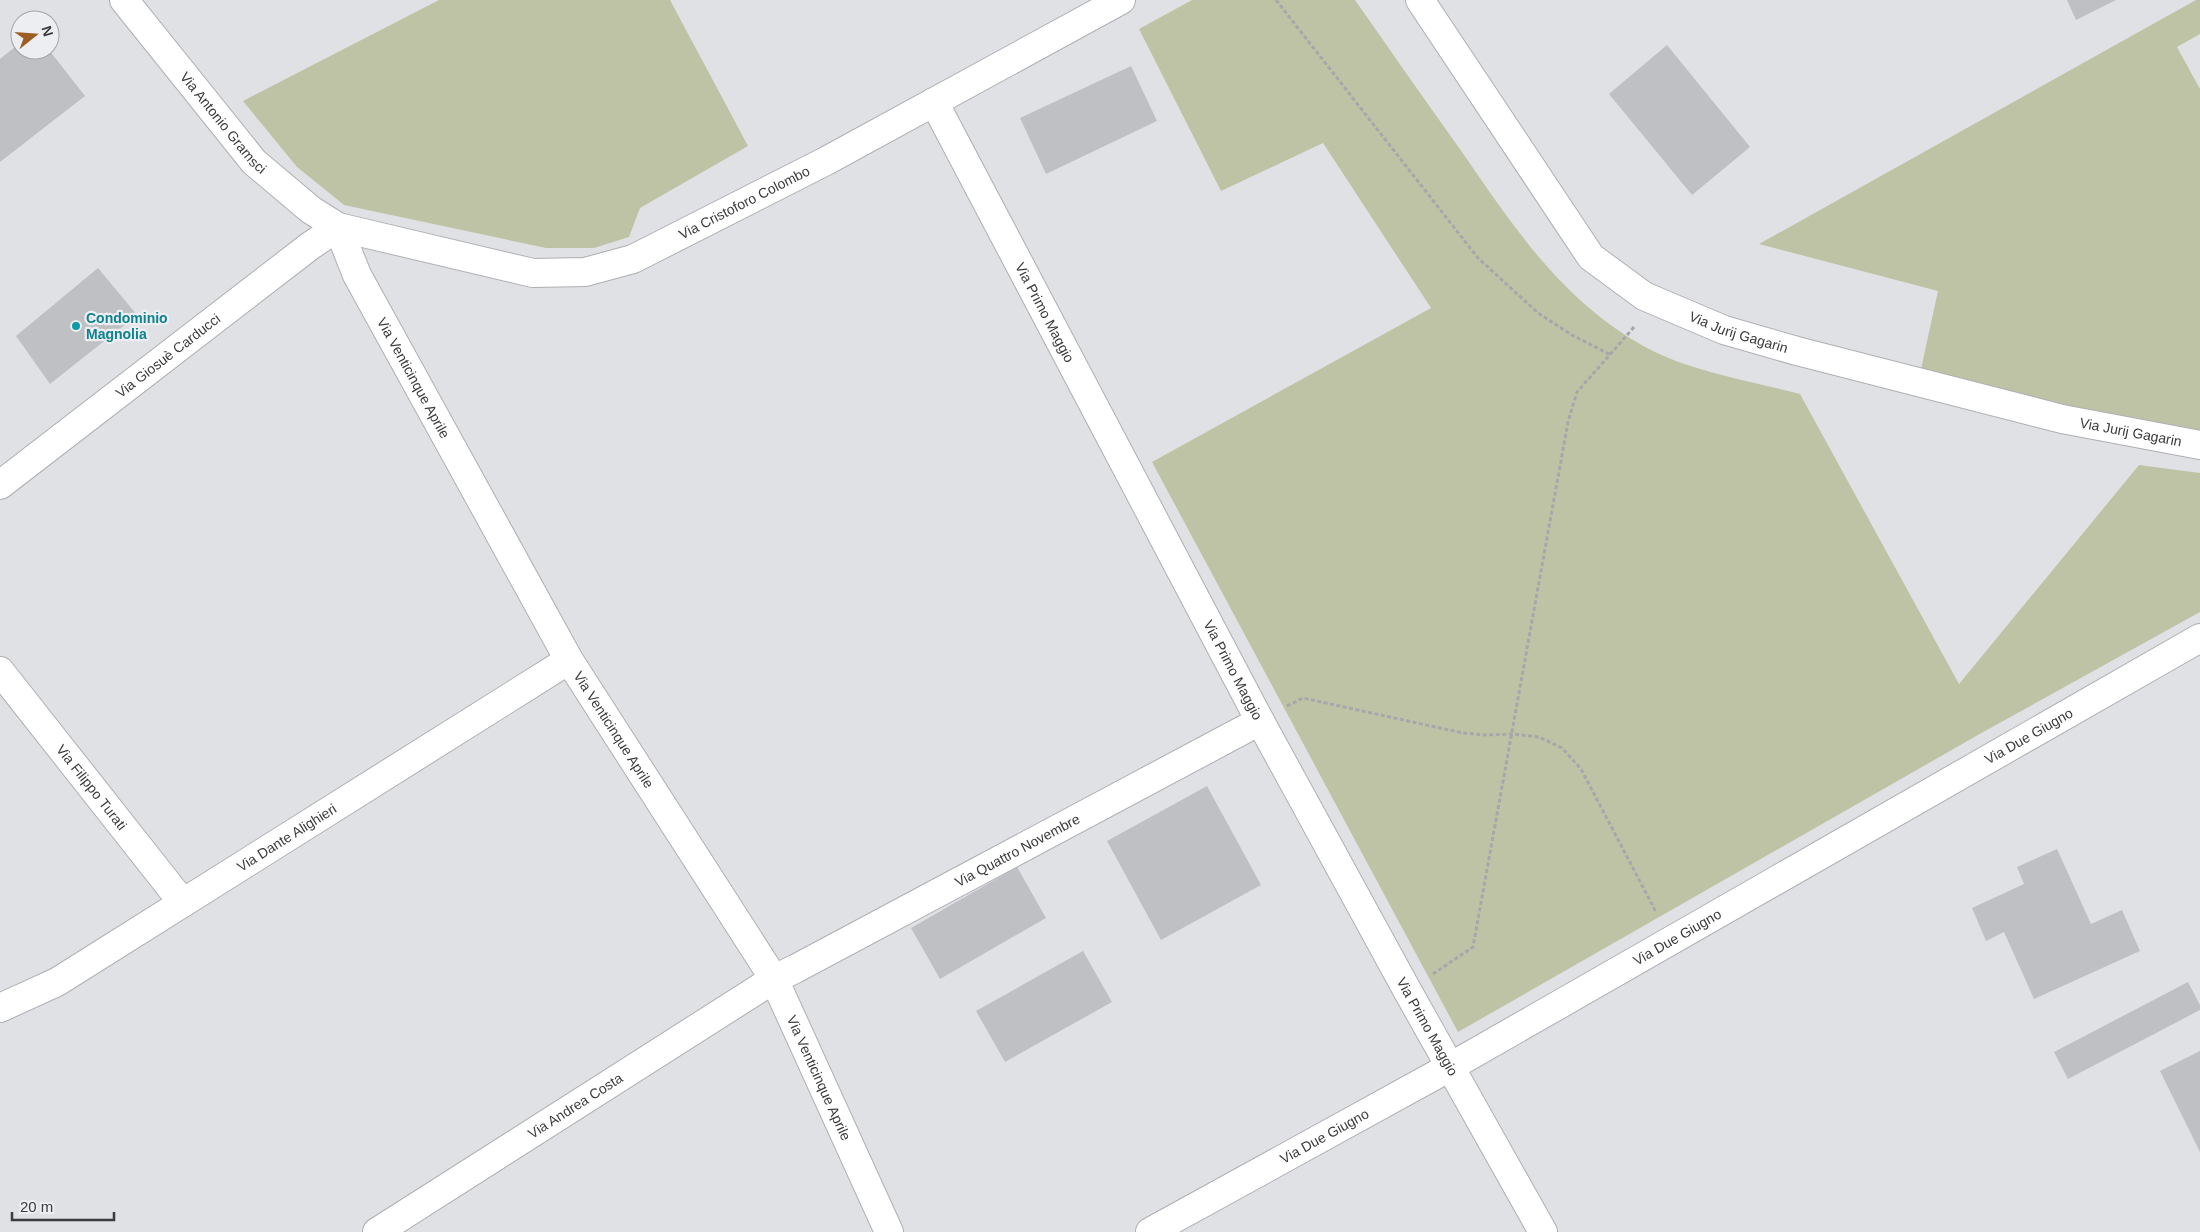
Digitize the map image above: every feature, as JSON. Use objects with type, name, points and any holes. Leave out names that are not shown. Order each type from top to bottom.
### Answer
[{"type":"street","name":"Via Antonio Gramsci","points":[[124,0],[254,162],[311,210],[338,227]]},
{"type":"street","name":"Via Cristoforo Colombo","points":[[338,227],[533,272],[586,272],[633,259],[826,162],[1121,0]]},
{"type":"street","name":"Via Jurij Gagarin","points":[[1420,0],[1591,257],[1644,296],[1724,330],[1797,351],[2062,419],[2200,445]]},
{"type":"street","name":"Via Primo Maggio","points":[[934,102],[1260,721],[1407,990],[1543,1232]]},
{"type":"street","name":"Via Giosuè Carducci","points":[[0,485],[310,246],[338,227]]},
{"type":"street","name":"Via Venticinque Aprile","points":[[338,227],[357,275],[569,660],[774,978],[888,1232]]},
{"type":"street","name":"Via Due Giugno","points":[[1150,1232],[1450,1067],[2200,638]]},
{"type":"street","name":"Via Dante Alighieri","points":[[0,1008],[57,982],[569,660]]},
{"type":"street","name":"Via Filippo Turati","points":[[0,671],[183,903]]},
{"type":"street","name":"Via Quattro Novembre","points":[[774,978],[804,964],[1260,721]]},
{"type":"street","name":"Via Andrea Costa","points":[[376,1232],[774,978]]},
{"type":"path","points":[[1276,0],[1478,258],[1538,313],[1572,335],[1611,355]]},
{"type":"path","points":[[1407,990],[1474,947],[1568,422],[1577,392],[1635,326],[1644,296]]},
{"type":"path","points":[[1260,721],[1303,698],[1463,733],[1486,735],[1512,734],[1539,737],[1562,748],[1581,768],[1670,940]]},
{"type":"green space","points":[[439,0],[670,0],[748,146],[640,208],[629,237],[594,248],[546,248],[344,205],[297,167],[243,101]]},
{"type":"green space","points":[[1192,0],[1355,0],[1501,209],[1543,262],[1590,309],[1617,330],[1664,356],[1702,370],[1800,394],[1959,684],[2139,465],[2200,473],[2200,612],[1985,731],[1458,1032],[1152,462],[1431,308],[1323,143],[1221,191],[1139,29]]},
{"type":"green space","points":[[2196,0],[2200,0],[2200,34],[2177,47],[2200,89],[2200,431],[2070,406],[1921,369],[1938,291],[1759,244]]},
{"type":"building","points":[[2067,0],[2116,0],[2076,20]]},
{"type":"building","points":[[1667,45],[1750,147],[1692,195],[1609,94]]},
{"type":"building","points":[[10,51],[10,60],[57,60],[85,96],[0,162],[0,59]]},
{"type":"building","points":[[1131,66],[1157,121],[1046,174],[1020,118]]},
{"type":"building","name":"Condominio Magnolia","points":[[98,268],[137,315],[50,384],[16,336]]},
{"type":"building","points":[[1207,786],[1261,885],[1161,940],[1107,841]]},
{"type":"building","points":[[2057,849],[2091,924],[2122,910],[2140,951],[2034,999],[2004,932],[1986,941],[1972,908],[2024,884],[2017,867]]},
{"type":"building","points":[[1017,867],[1046,918],[940,979],[911,928]]},
{"type":"building","points":[[1083,951],[1112,1002],[1005,1062],[976,1011]]},
{"type":"building","points":[[2188,982],[2200,1005],[2200,1010],[2068,1079],[2054,1052]]},
{"type":"building","points":[[2200,1051],[2200,1152],[2160,1071]]},
{"type":"place","name":"Condominio Magnolia","points":[[76,326]]}]
